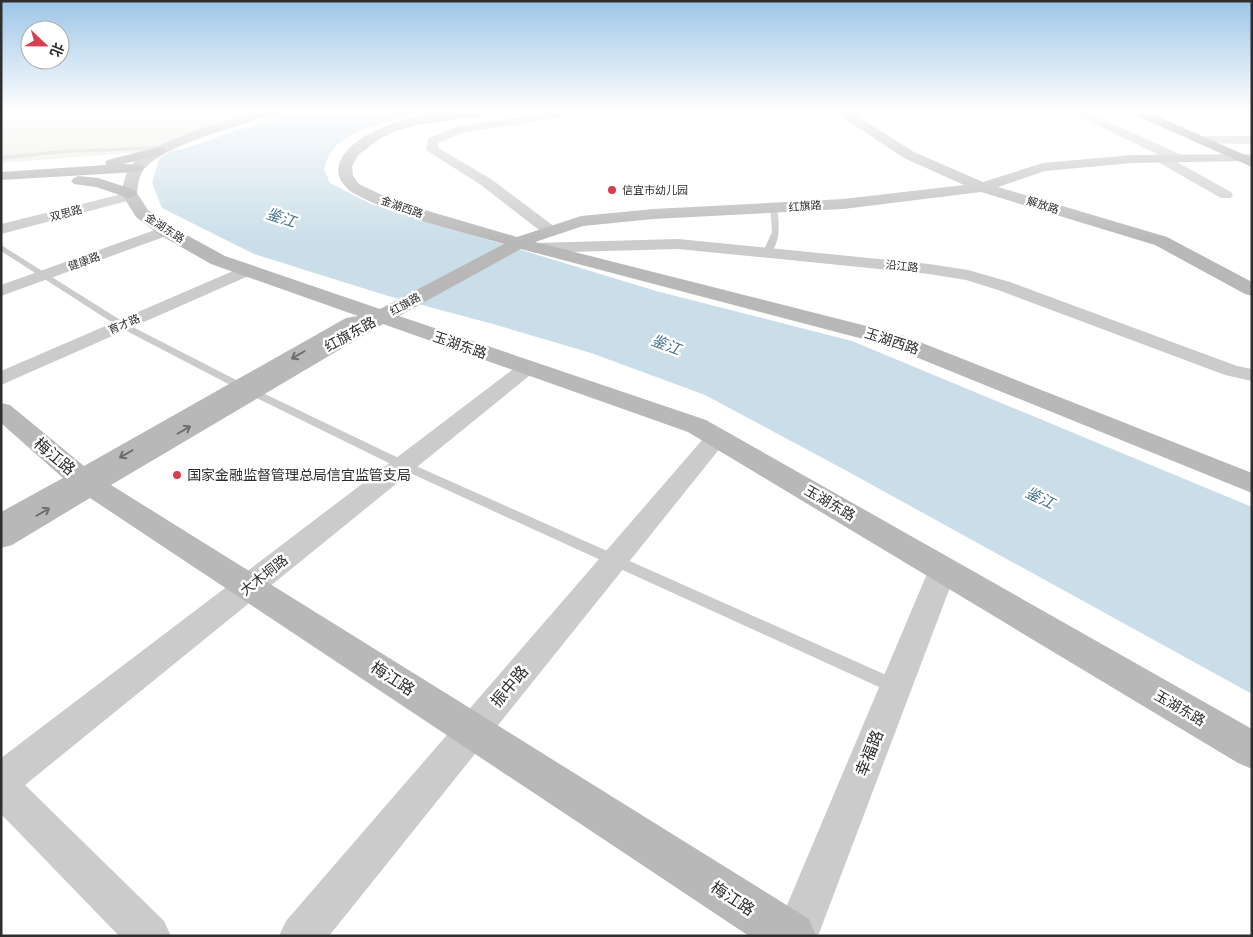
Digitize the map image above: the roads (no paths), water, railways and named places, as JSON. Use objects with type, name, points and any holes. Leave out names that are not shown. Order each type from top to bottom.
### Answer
[{"type":"highway","points":[[1235,154],[1247,159]]},
{"type":"main road","points":[[6,179],[56,173],[124,161],[147,154]]},
{"type":"main road","points":[[6,179],[70,180],[98,183],[130,195],[134,171],[147,157],[153,154]]},
{"type":"main road","name":"金湖西路","points":[[352,154],[346,166],[346,177],[354,187],[388,204],[527,245]]},
{"type":"main road","name":"解放路","points":[[907,154],[982,187],[1160,241],[1252,290]]},
{"type":"main road","name":"红旗路","points":[[381,317],[527,245],[549,230],[582,221],[609,217],[843,204],[982,187],[1043,167],[1161,158],[1247,159]]},
{"type":"main road","points":[[56,173],[134,171]]},
{"type":"main road","points":[[6,179],[134,171]]},
{"type":"main road","name":"金湖东路","points":[[130,195],[142,213],[166,231],[218,260],[381,317]]},
{"type":"main road","name":"玉湖西路","points":[[527,245],[894,340],[989,376],[1252,484]]},
{"type":"main road","name":"玉湖东路","points":[[381,317],[697,426],[1252,750]]},
{"type":"main road","name":"红旗东路","points":[[1,526],[86,482],[246,390],[381,317]]},
{"type":"main road","name":"梅江路","points":[[1,410],[86,482],[794,936]]},
{"type":"main road","name":"红旗东路","points":[[1,537],[86,482]]},
{"type":"street","points":[[438,154],[486,182],[549,230]]},
{"type":"street","points":[[1168,154],[1177,158]]},
{"type":"street","points":[[1161,158],[1226,195]]},
{"type":"street","name":"双思路","points":[[1,229],[130,195]]},
{"type":"street","name":"健康路","points":[[1,291],[166,231]]},
{"type":"street","name":"沿江路","points":[[527,245],[678,244],[929,269],[968,275],[1004,286],[1232,371],[1252,375]]},
{"type":"street","name":"育才路","points":[[1,378],[247,270]]},
{"type":"street","name":"大木垌路","points":[[1,781],[526,368]]},
{"type":"street","name":"振中路","points":[[301,936],[717,437]]},
{"type":"street","name":"幸福路","points":[[794,936],[943,569]]},
{"type":"street","points":[[1,786],[149,936]]},
{"type":"lane","points":[[1,158],[42,154]]},
{"type":"lane","points":[[767,252],[776,232],[773,208]]},
{"type":"lane","points":[[1,247],[122,325],[246,390],[403,465],[896,687]]},
{"type":"water","name":"鉴江","points":[[167,154],[330,154],[324,169],[330,183],[371,204],[656,291],[852,341],[1252,507],[1252,694],[705,395],[591,353],[388,296],[254,254],[162,208],[152,183],[159,159]]},
{"type":"place","name":"信宜市幼儿园","points":[[612,190]]},
{"type":"place","name":"国家金融监督管理总局信宜监管支局","points":[[177,475]]}]
